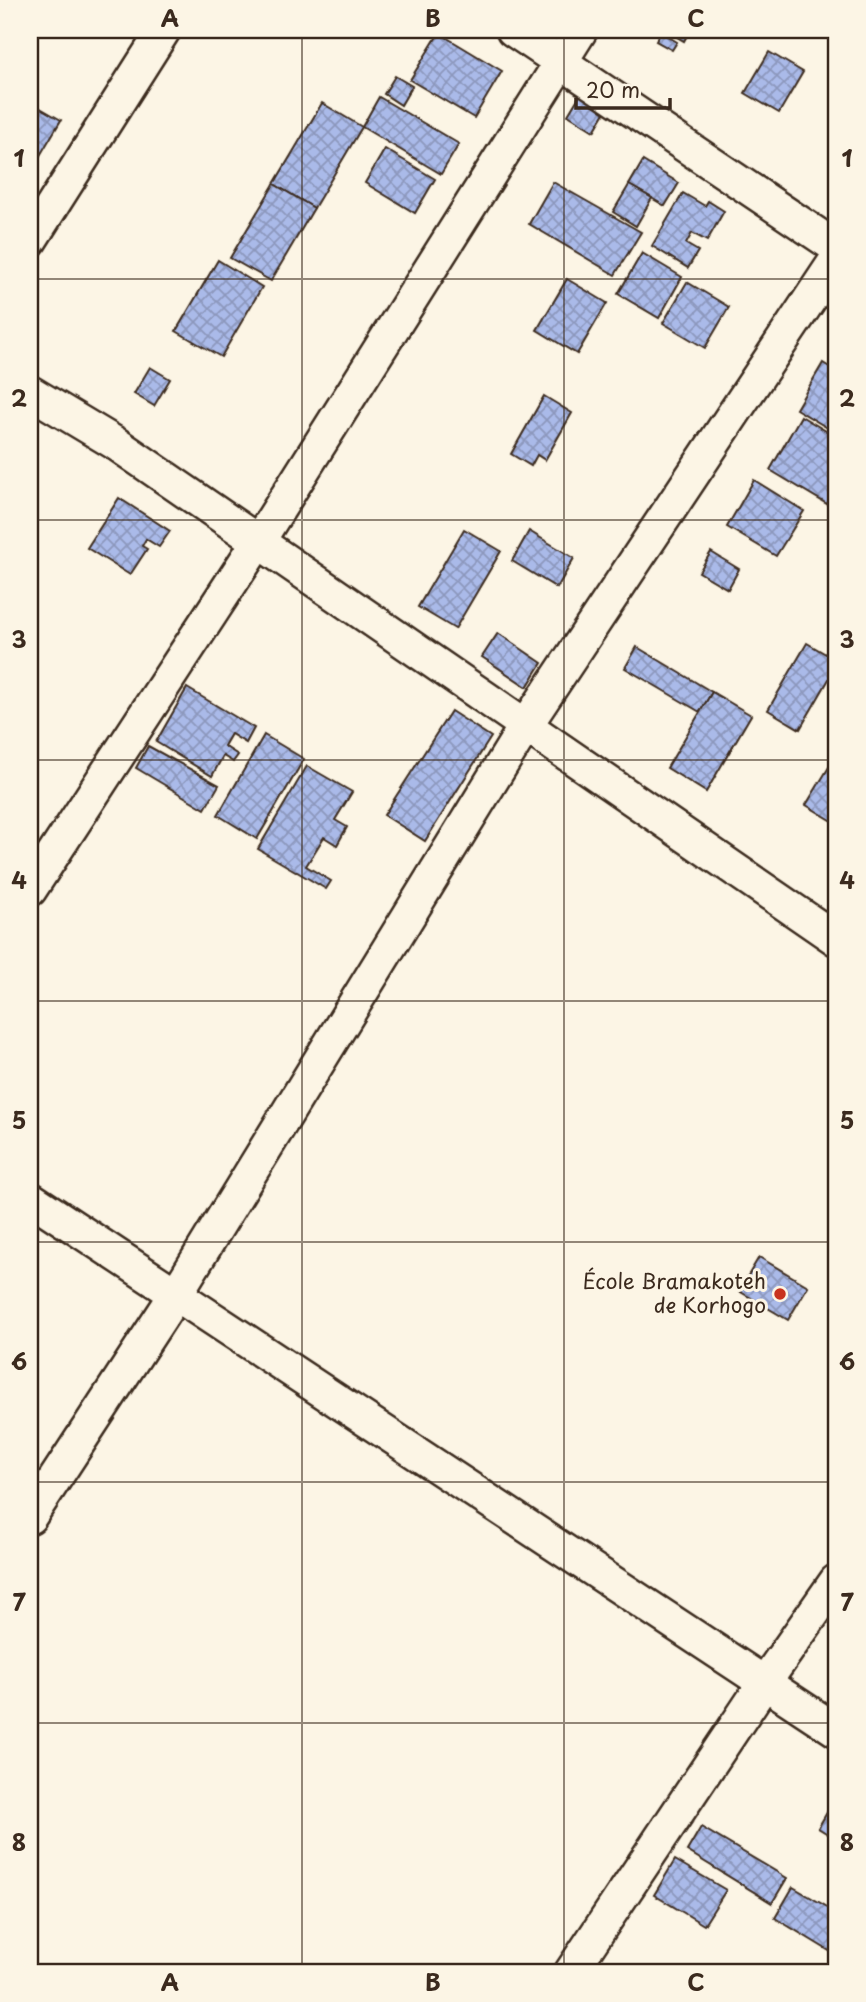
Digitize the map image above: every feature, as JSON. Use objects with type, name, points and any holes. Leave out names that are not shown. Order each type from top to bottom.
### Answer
[{"type":"street","points":[[30,241],[164,30]]},
{"type":"street","points":[[513,30],[836,247]]},
{"type":"street","points":[[30,890],[258,542],[581,30]]},
{"type":"street","points":[[30,1517],[176,1294],[526,726],[836,260]]},
{"type":"street","points":[[30,391],[115,443],[836,939]]},
{"type":"street","points":[[30,1198],[836,1730]]},
{"type":"street","points":[[571,1972],[765,1682],[836,1581]]},
{"type":"building","points":[[665,30],[690,30],[684,41]]},
{"type":"building","points":[[661,32],[677,42],[672,50],[656,41]]},
{"type":"building","points":[[439,33],[502,71],[474,118],[410,80]]},
{"type":"building","points":[[769,52],[803,72],[779,113],[745,93]]},
{"type":"building","points":[[395,76],[412,86],[401,105],[384,94]]},
{"type":"building","points":[[583,90],[609,106],[594,131],[568,115]]},
{"type":"building","points":[[379,97],[459,144],[441,174],[362,127]]},
{"type":"building","points":[[30,102],[61,120],[32,169],[30,168]]},
{"type":"building","points":[[322,103],[362,127],[314,208],[274,184]]},
{"type":"building","points":[[385,149],[435,179],[415,213],[365,183]]},
{"type":"building","points":[[643,161],[679,183],[665,206],[629,185]]},
{"type":"building","points":[[553,182],[641,232],[615,275],[529,224]]},
{"type":"building","points":[[274,184],[314,208],[271,281],[230,258]]},
{"type":"building","points":[[629,185],[652,198],[636,226],[613,212]]},
{"type":"building","points":[[683,193],[705,206],[708,201],[724,211],[707,241],[692,233],[686,244],[698,251],[688,268],[652,246]]},
{"type":"building","points":[[642,253],[682,277],[659,318],[618,294]]},
{"type":"building","points":[[218,260],[262,287],[221,357],[176,331]]},
{"type":"building","points":[[567,279],[607,303],[577,354],[537,330]]},
{"type":"building","points":[[687,282],[729,307],[705,348],[663,323]]},
{"type":"building","points":[[823,363],[836,371],[836,433],[796,409]]},
{"type":"building","points":[[150,367],[170,379],[154,406],[134,394]]},
{"type":"building","points":[[544,396],[572,413],[545,460],[537,455],[531,466],[511,454]]},
{"type":"building","points":[[801,416],[836,437],[836,488],[827,504],[770,470]]},
{"type":"building","points":[[754,480],[804,511],[776,556],[727,527]]},
{"type":"building","points":[[119,498],[170,531],[159,547],[146,539],[142,546],[147,549],[130,575],[87,548]]},
{"type":"building","points":[[464,529],[501,551],[455,629],[418,607]]},
{"type":"building","points":[[529,531],[574,558],[557,588],[512,561]]},
{"type":"building","points":[[711,552],[739,569],[728,589],[699,572]]},
{"type":"building","points":[[498,633],[542,663],[527,687],[482,657]]},
{"type":"building","points":[[807,643],[836,660],[836,667],[800,729],[768,710]]},
{"type":"building","points":[[637,647],[712,692],[700,712],[625,668]]},
{"type":"building","points":[[187,688],[254,728],[246,743],[231,734],[224,746],[238,755],[233,762],[223,756],[212,776],[156,742]]},
{"type":"building","points":[[712,692],[751,715],[706,792],[667,768]]},
{"type":"building","points":[[451,711],[491,737],[425,841],[384,815]]},
{"type":"building","points":[[264,735],[304,759],[257,839],[218,815]]},
{"type":"building","points":[[148,746],[219,785],[205,809],[136,768]]},
{"type":"building","points":[[307,766],[352,792],[335,820],[347,827],[337,845],[324,837],[306,866],[331,881],[326,889],[258,849]]},
{"type":"building","points":[[829,767],[836,771],[836,823],[806,805]]},
{"type":"building","points":[[759,1257],[808,1286],[788,1320],[739,1291]]},
{"type":"building","points":[[836,1797],[836,1839],[818,1828]]},
{"type":"building","points":[[701,1827],[787,1878],[772,1903],[687,1851]]},
{"type":"building","points":[[675,1860],[726,1890],[704,1925],[654,1895]]},
{"type":"building","points":[[793,1887],[836,1912],[836,1955],[775,1918]]},
{"type":"place","name":"École Bramakoteh de Korhogo","points":[[780,1294]]}]
